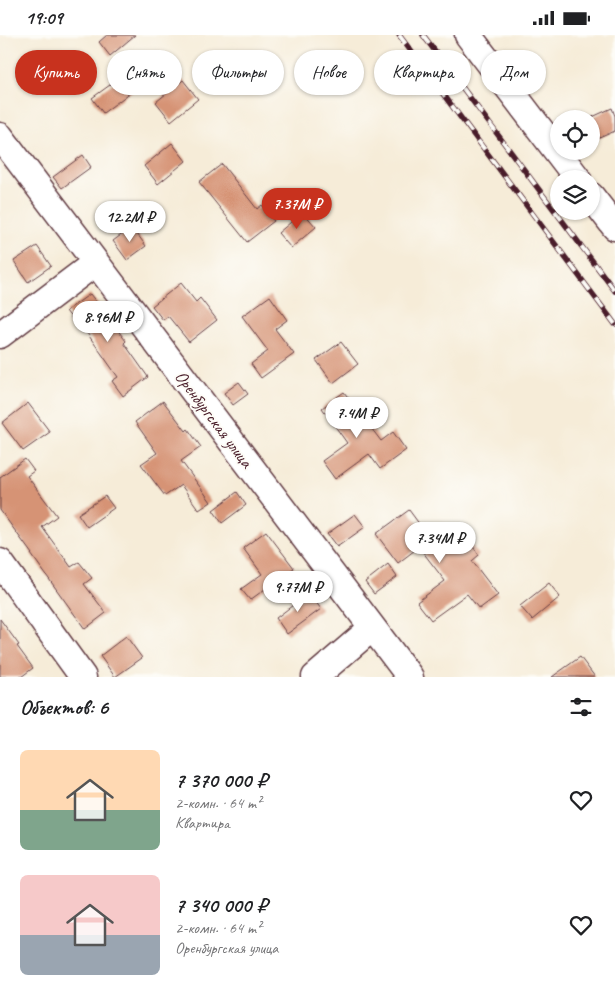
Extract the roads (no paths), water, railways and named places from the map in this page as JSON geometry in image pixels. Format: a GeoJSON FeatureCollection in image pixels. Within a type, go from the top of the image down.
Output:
{"type":"FeatureCollection","features":[{"type":"Feature","properties":{"kind":"street"},"geometry":{"type":"LineString","coordinates":[[468,35],[571,170]]}},
{"type":"Feature","properties":{"kind":"street","name":"Оренбургская улица"},"geometry":{"type":"LineString","coordinates":[[0,135],[410,677]]}},
{"type":"Feature","properties":{"kind":"street"},"geometry":{"type":"LineString","coordinates":[[600,207],[615,226]]}},
{"type":"Feature","properties":{"kind":"street"},"geometry":{"type":"LineString","coordinates":[[0,335],[95,263]]}},
{"type":"Feature","properties":{"kind":"street"},"geometry":{"type":"LineString","coordinates":[[0,562],[83,677]]}},
{"type":"Feature","properties":{"kind":"street"},"geometry":{"type":"LineString","coordinates":[[315,677],[372,628]]}},
{"type":"Feature","properties":{"kind":"railway"},"geometry":{"type":"LineString","coordinates":[[399,35],[615,324]]}},
{"type":"Feature","properties":{"kind":"railway"},"geometry":{"type":"LineString","coordinates":[[423,35],[615,291]]}}]}
